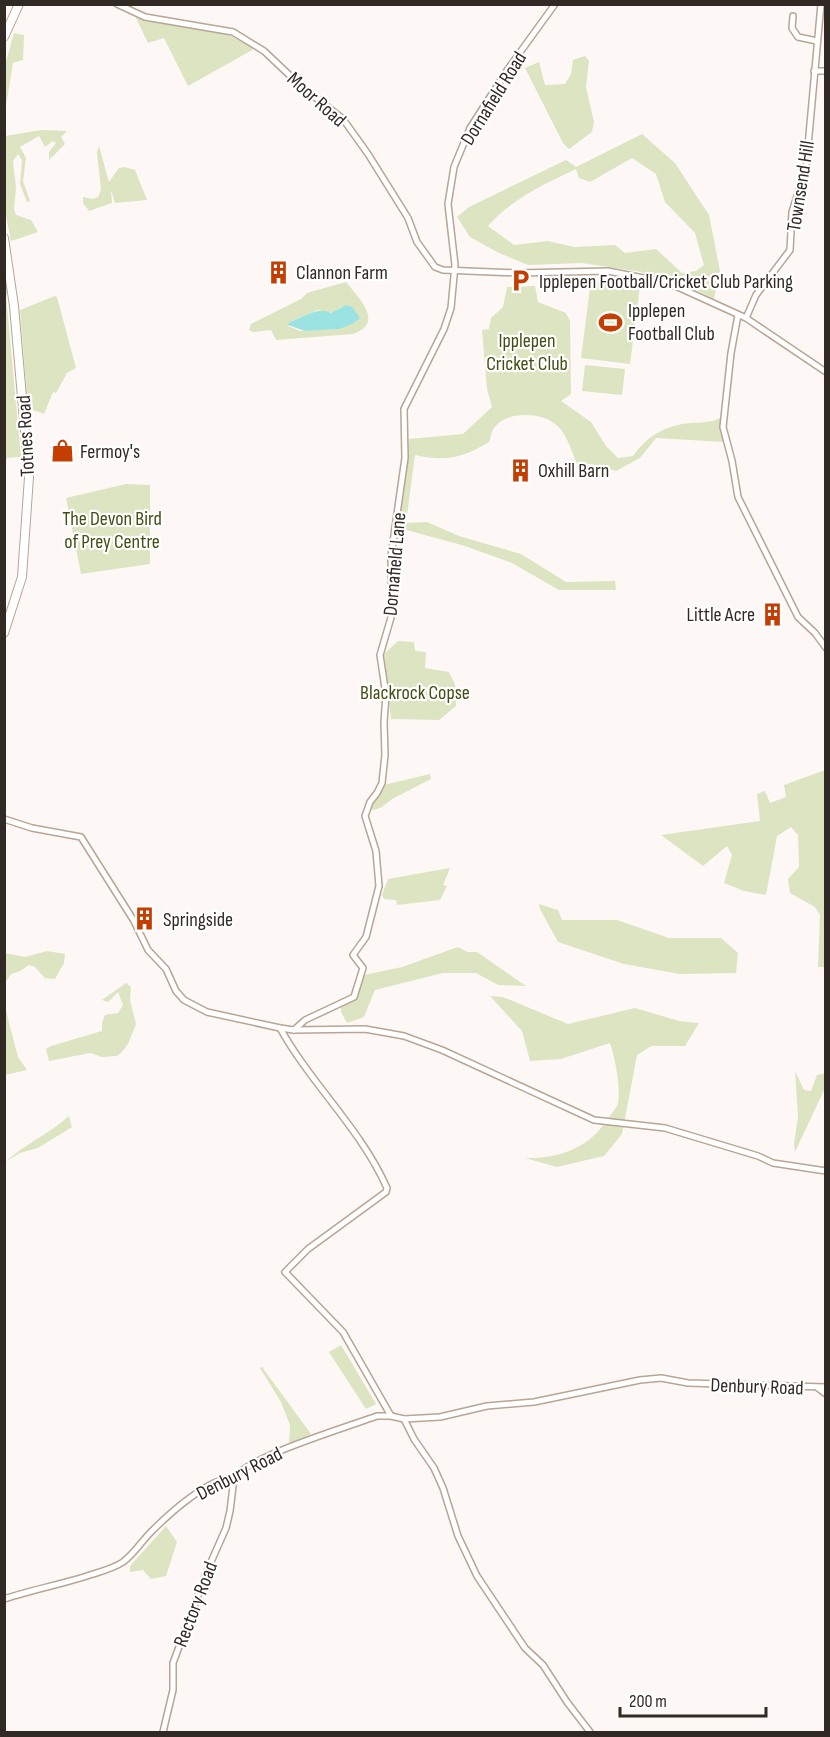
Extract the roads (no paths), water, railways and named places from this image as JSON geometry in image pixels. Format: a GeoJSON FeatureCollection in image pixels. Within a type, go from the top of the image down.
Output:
{"type":"FeatureCollection","features":[{"type":"Feature","properties":{"kind":"main road"},"geometry":{"type":"LineString","coordinates":[[4,37],[19,4]]}},
{"type":"Feature","properties":{"kind":"main road","name":"Totnes Road"},"geometry":{"type":"LineString","coordinates":[[4,238],[14,306],[28,477],[22,577],[4,633]]}},
{"type":"Feature","properties":{"kind":"street","name":"Moor Road"},"geometry":{"type":"LineString","coordinates":[[117,4],[145,17],[233,32],[264,51],[302,87],[343,119],[408,218],[417,242],[435,267],[455,271]]}},
{"type":"Feature","properties":{"kind":"street","name":"Dornafield Road"},"geometry":{"type":"LineString","coordinates":[[455,271],[448,210],[454,167],[470,128],[508,69],[555,4]]}},
{"type":"Feature","properties":{"kind":"street","name":"Townsend Hill"},"geometry":{"type":"LineString","coordinates":[[746,318],[756,295],[790,250],[792,212],[806,168],[821,4]]}},
{"type":"Feature","properties":{"kind":"street"},"geometry":{"type":"LineString","coordinates":[[793,16],[792,28],[798,37],[817,41]]}},
{"type":"Feature","properties":{"kind":"street"},"geometry":{"type":"LineString","coordinates":[[814,70],[825,71]]}},
{"type":"Feature","properties":{"kind":"street"},"geometry":{"type":"LineString","coordinates":[[455,271],[518,273],[608,270],[669,283],[746,318],[825,372]]}},
{"type":"Feature","properties":{"kind":"street","name":"Dornafield Lane"},"geometry":{"type":"LineString","coordinates":[[294,1030],[305,1020],[354,997],[362,975],[363,968],[353,955],[366,937],[379,886],[376,851],[365,816],[370,802],[382,783],[385,755],[386,695],[380,655],[392,614],[391,556],[405,458],[404,409],[444,329],[451,308],[455,271]]}},
{"type":"Feature","properties":{"kind":"street"},"geometry":{"type":"LineString","coordinates":[[738,315],[723,427],[738,497],[798,617],[815,633],[825,648]]}},
{"type":"Feature","properties":{"kind":"street"},"geometry":{"type":"LineString","coordinates":[[4,819],[32,828],[81,837],[134,921],[148,950],[166,969],[176,991],[184,1000],[215,1015],[241,1018],[294,1030],[365,1029],[404,1036],[442,1050],[594,1120],[612,1124],[665,1128],[740,1150],[773,1163],[825,1171]]}},
{"type":"Feature","properties":{"kind":"street"},"geometry":{"type":"LineString","coordinates":[[280,1028],[302,1063],[375,1162],[387,1188],[386,1192],[308,1249],[288,1266],[285,1272],[343,1332],[388,1406],[391,1416]]}},
{"type":"Feature","properties":{"kind":"street","name":"Denbury Road"},"geometry":{"type":"LineString","coordinates":[[4,1599],[78,1580],[121,1564],[154,1528],[193,1496],[216,1482],[223,1478],[234,1478],[239,1471],[281,1450],[377,1416],[404,1419],[440,1417],[487,1406],[534,1402],[640,1380],[661,1378],[688,1383],[825,1387]]}},
{"type":"Feature","properties":{"kind":"street"},"geometry":{"type":"LineString","coordinates":[[818,1388],[825,1394]]}},
{"type":"Feature","properties":{"kind":"street"},"geometry":{"type":"LineString","coordinates":[[404,1419],[439,1478],[458,1536],[477,1576],[525,1648],[543,1665],[590,1732]]}},
{"type":"Feature","properties":{"kind":"street","name":"Rectory Road"},"geometry":{"type":"LineString","coordinates":[[163,1732],[173,1689],[173,1663],[207,1571],[226,1528],[234,1478]]}},
{"type":"Feature","properties":{"kind":"water"},"geometry":{"type":"Polygon","coordinates":[[[346,305],[352,307],[360,318],[339,329],[305,331],[288,325],[311,313],[326,311],[331,313],[346,305]]]}},
{"type":"Feature","properties":{"kind":"place","name":"Clannon Farm"},"geometry":{"type":"Point","coordinates":[278,272]}},
{"type":"Feature","properties":{"kind":"place","name":"Ipplepen Football/Cricket Club Parking"},"geometry":{"type":"Point","coordinates":[521,281]}},
{"type":"Feature","properties":{"kind":"place","name":"Ipplepen Football Club"},"geometry":{"type":"Point","coordinates":[610,322]}},
{"type":"Feature","properties":{"kind":"place","name":"Fermoy's"},"geometry":{"type":"Point","coordinates":[62,451]}},
{"type":"Feature","properties":{"kind":"place","name":"Oxhill Barn"},"geometry":{"type":"Point","coordinates":[520,470]}},
{"type":"Feature","properties":{"kind":"place","name":"Little Acre"},"geometry":{"type":"Point","coordinates":[773,614]}},
{"type":"Feature","properties":{"kind":"place","name":"Springside"},"geometry":{"type":"Point","coordinates":[145,919]}},
{"type":"Feature","properties":{"kind":"park label","name":"Ipplepen Cricket Club"},"geometry":{"type":"Point","coordinates":[527,352]}},
{"type":"Feature","properties":{"kind":"park label","name":"The Devon Bird of Prey Centre"},"geometry":{"type":"Point","coordinates":[112,530]}},
{"type":"Feature","properties":{"kind":"park label","name":"Blackrock Copse"},"geometry":{"type":"Point","coordinates":[415,692]}}]}
